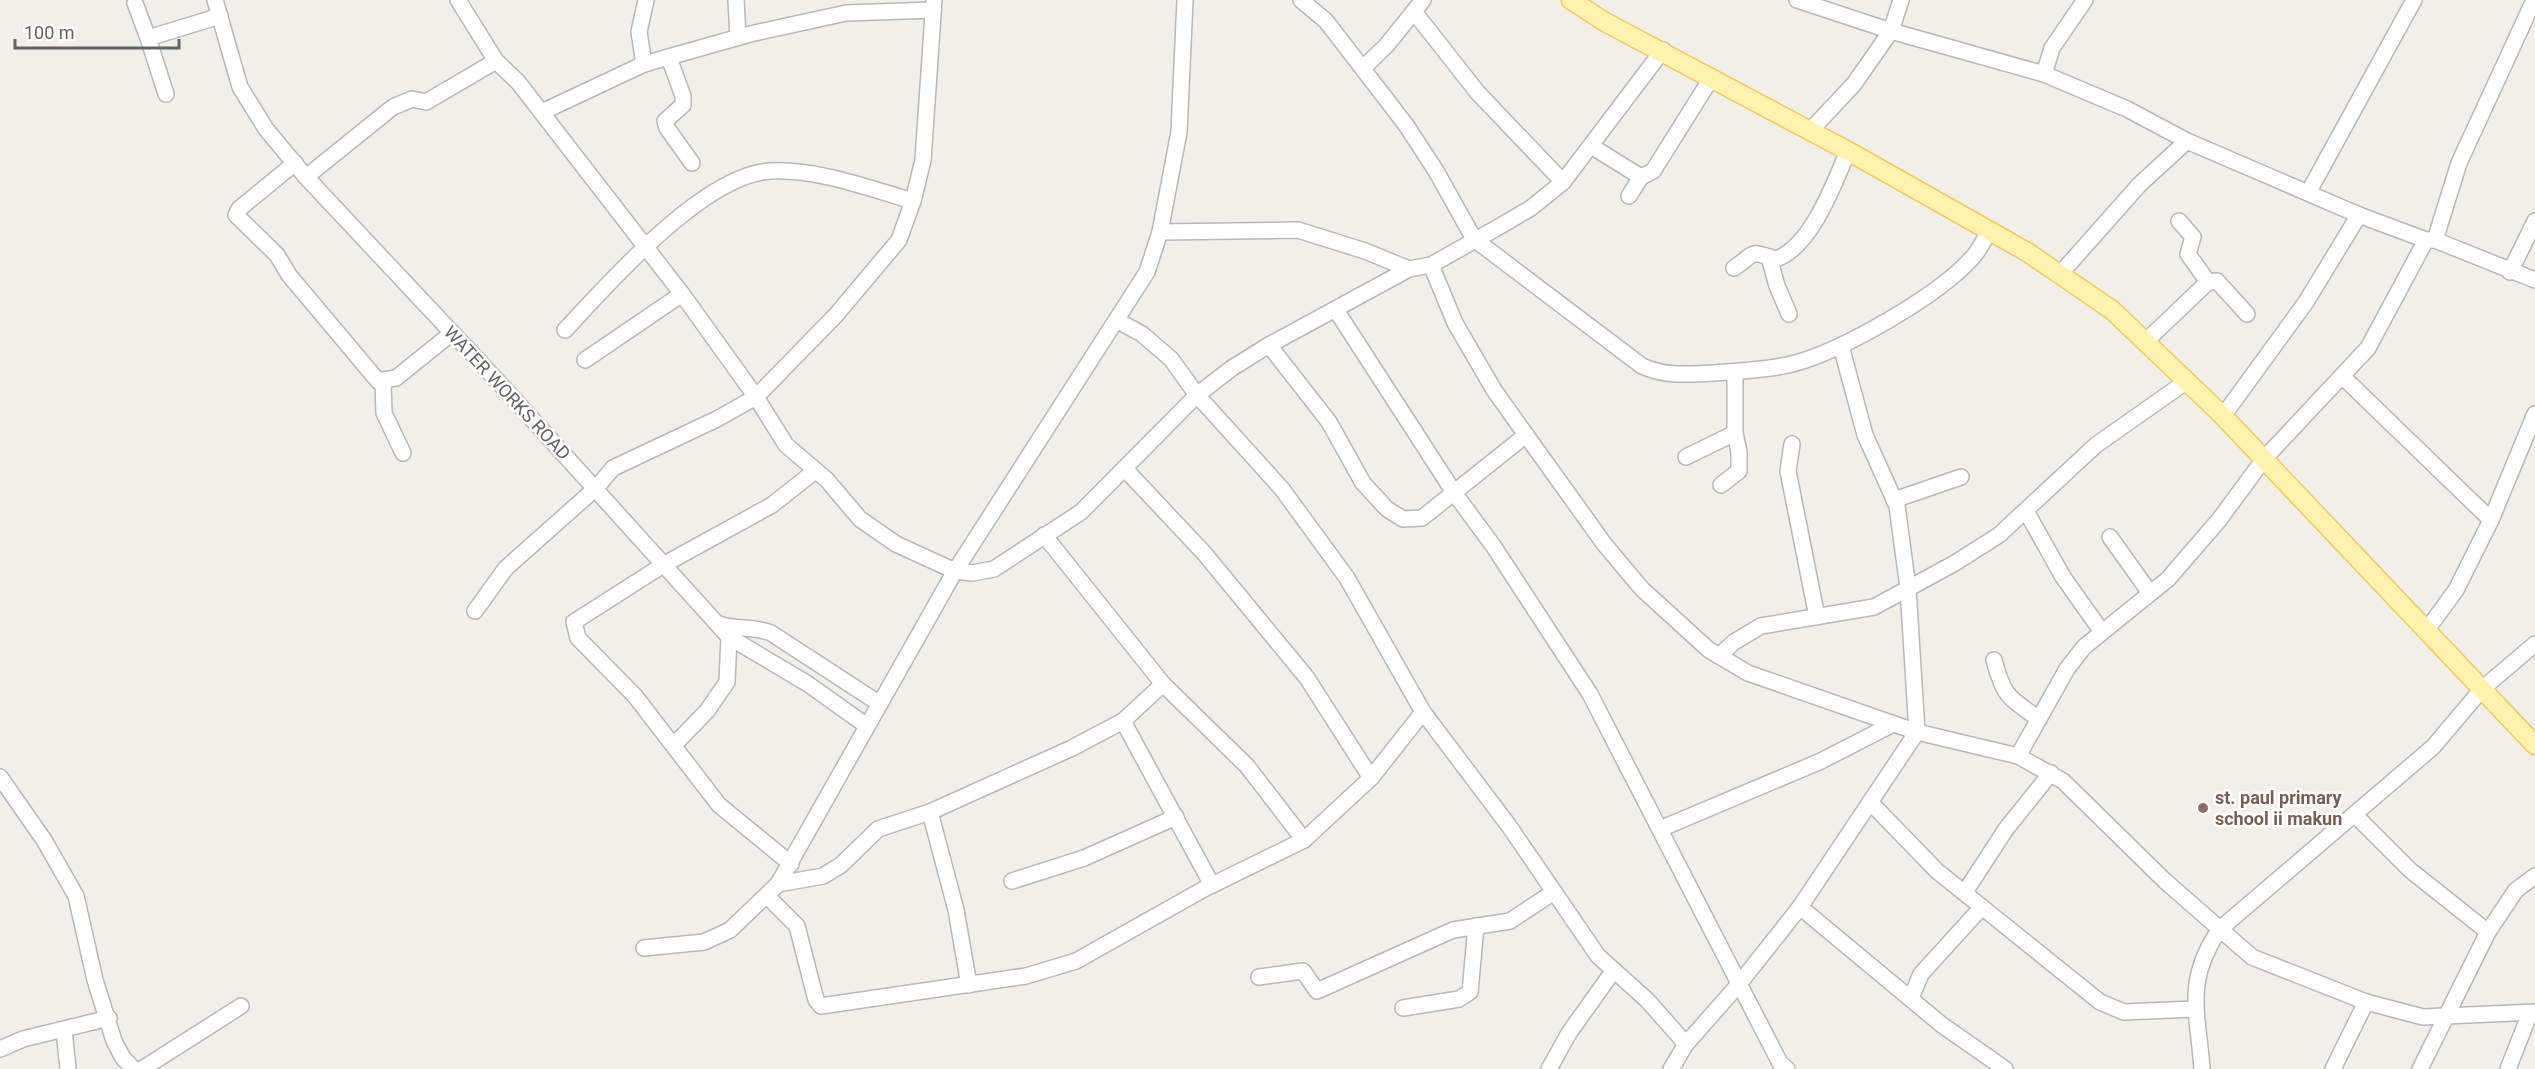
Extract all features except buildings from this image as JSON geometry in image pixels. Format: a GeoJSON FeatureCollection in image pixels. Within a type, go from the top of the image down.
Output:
{"type":"FeatureCollection","features":[{"type":"Feature","properties":{"kind":"main road"},"geometry":{"type":"LineString","coordinates":[[1571,0],[1605,22],[1663,50],[1989,231],[2061,273],[2112,310],[2223,416],[2535,745]]}},
{"type":"Feature","properties":{"kind":"street","name":"WATER WORKS ROAD"},"geometry":{"type":"LineString","coordinates":[[215,0],[240,87],[266,129],[306,177],[596,488],[729,637],[808,684],[867,726]]}},
{"type":"Feature","properties":{"kind":"street"},"geometry":{"type":"LineString","coordinates":[[458,0],[496,61],[518,82],[542,112],[682,294],[756,397],[786,445],[827,480],[860,519],[896,544],[955,571],[972,573],[994,569],[1081,512],[1197,395],[1269,345],[1409,269],[1431,265],[1531,208],[1563,182],[1663,50]]}},
{"type":"Feature","properties":{"kind":"street"},"geometry":{"type":"LineString","coordinates":[[644,64],[639,32],[646,0]]}},
{"type":"Feature","properties":{"kind":"street"},"geometry":{"type":"LineString","coordinates":[[736,0],[738,37]]}},
{"type":"Feature","properties":{"kind":"street"},"geometry":{"type":"LineString","coordinates":[[644,948],[704,942],[730,930],[768,897],[778,884],[955,571],[1118,321],[1147,272],[1160,232],[1179,132],[1185,0]]}},
{"type":"Feature","properties":{"kind":"street"},"geometry":{"type":"LineString","coordinates":[[1301,0],[1326,21],[1364,68],[1436,171],[1474,239],[1642,366],[1656,372],[1672,375],[1735,372],[1795,363],[1842,346],[1946,281],[1973,257],[1989,231]]}},
{"type":"Feature","properties":{"kind":"street"},"geometry":{"type":"LineString","coordinates":[[1797,0],[1891,31],[2044,74],[2127,109],[2187,141],[2308,193],[2535,280]]}},
{"type":"Feature","properties":{"kind":"street"},"geometry":{"type":"LineString","coordinates":[[1810,131],[1854,84],[1891,31],[1901,0]]}},
{"type":"Feature","properties":{"kind":"street"},"geometry":{"type":"LineString","coordinates":[[2044,74],[2052,48],[2085,0]]}},
{"type":"Feature","properties":{"kind":"street"},"geometry":{"type":"LineString","coordinates":[[2308,193],[2414,0]]}},
{"type":"Feature","properties":{"kind":"street"},"geometry":{"type":"LineString","coordinates":[[2018,756],[2067,669],[2084,647],[2168,579],[2219,520],[2264,459],[2368,348],[2431,240],[2458,163],[2534,0]]}},
{"type":"Feature","properties":{"kind":"street"},"geometry":{"type":"LineString","coordinates":[[135,3],[166,94]]}},
{"type":"Feature","properties":{"kind":"street"},"geometry":{"type":"LineString","coordinates":[[474,611],[506,568],[596,488],[613,468],[717,419],[756,397],[836,315],[898,240],[913,201],[923,160],[934,5],[846,13],[738,37],[644,64],[542,112]]}},
{"type":"Feature","properties":{"kind":"street"},"geometry":{"type":"LineString","coordinates":[[1364,68],[1419,7],[1478,93],[1563,182]]}},
{"type":"Feature","properties":{"kind":"street"},"geometry":{"type":"LineString","coordinates":[[148,38],[220,16]]}},
{"type":"Feature","properties":{"kind":"street"},"geometry":{"type":"LineString","coordinates":[[669,58],[683,96],[683,105],[665,121],[667,128],[692,163]]}},
{"type":"Feature","properties":{"kind":"street"},"geometry":{"type":"LineString","coordinates":[[306,177],[393,107],[412,99],[426,102],[496,61]]}},
{"type":"Feature","properties":{"kind":"street"},"geometry":{"type":"LineString","coordinates":[[1629,196],[1641,177],[1653,171],[1712,77]]}},
{"type":"Feature","properties":{"kind":"street"},"geometry":{"type":"LineString","coordinates":[[2061,273],[2140,184],[2187,141]]}},
{"type":"Feature","properties":{"kind":"street"},"geometry":{"type":"LineString","coordinates":[[1591,146],[1641,177]]}},
{"type":"Feature","properties":{"kind":"street"},"geometry":{"type":"LineString","coordinates":[[1734,267],[1755,253],[1762,252],[1776,259],[1789,255],[1798,245],[1828,197],[1848,151]]}},
{"type":"Feature","properties":{"kind":"street"},"geometry":{"type":"LineString","coordinates":[[294,163],[239,209],[236,215],[277,255],[289,275],[378,381],[396,378],[452,333]]}},
{"type":"Feature","properties":{"kind":"street"},"geometry":{"type":"LineString","coordinates":[[565,330],[645,248],[690,207],[744,177],[770,171],[819,175],[913,201]]}},
{"type":"Feature","properties":{"kind":"street"},"geometry":{"type":"LineString","coordinates":[[2223,416],[2306,302],[2359,214]]}},
{"type":"Feature","properties":{"kind":"street"},"geometry":{"type":"LineString","coordinates":[[2179,221],[2193,237],[2188,254],[2208,282]]}},
{"type":"Feature","properties":{"kind":"street"},"geometry":{"type":"LineString","coordinates":[[2510,272],[2535,221]]}},
{"type":"Feature","properties":{"kind":"street"},"geometry":{"type":"LineString","coordinates":[[1160,232],[1298,230],[1365,251],[1409,269]]}},
{"type":"Feature","properties":{"kind":"street"},"geometry":{"type":"LineString","coordinates":[[1769,257],[1777,286],[1790,315]]}},
{"type":"Feature","properties":{"kind":"street"},"geometry":{"type":"LineString","coordinates":[[1431,265],[1455,323],[1494,390],[1605,545],[1642,589],[1678,624],[1719,656],[1748,673],[1917,732],[2018,756],[2051,773],[2063,781],[2165,881],[2252,957],[2366,1002],[2422,1017],[2533,1013],[2508,1069]]}},
{"type":"Feature","properties":{"kind":"street"},"geometry":{"type":"LineString","coordinates":[[2145,342],[2208,282],[2215,280],[2247,314]]}},
{"type":"Feature","properties":{"kind":"street"},"geometry":{"type":"LineString","coordinates":[[585,360],[682,294]]}},
{"type":"Feature","properties":{"kind":"street"},"geometry":{"type":"LineString","coordinates":[[1336,310],[1455,494],[1494,547],[1590,694],[1780,1063],[1787,1069]]}},
{"type":"Feature","properties":{"kind":"street"},"geometry":{"type":"LineString","coordinates":[[1118,321],[1142,334],[1171,359],[1197,395],[1282,489],[1347,578],[1423,712],[1509,826],[1598,956],[1647,1000],[1686,1044]]}},
{"type":"Feature","properties":{"kind":"street"},"geometry":{"type":"LineString","coordinates":[[1269,345],[1329,422],[1363,483],[1387,509],[1403,519],[1422,518],[1455,494],[1526,435]]}},
{"type":"Feature","properties":{"kind":"street"},"geometry":{"type":"LineString","coordinates":[[1671,1069],[1686,1044],[1739,984],[1800,907],[1917,732],[1908,588],[1894,500],[1865,435],[1842,346]]}},
{"type":"Feature","properties":{"kind":"street"},"geometry":{"type":"LineString","coordinates":[[1722,485],[1739,471],[1739,452],[1735,433],[1735,372]]}},
{"type":"Feature","properties":{"kind":"street"},"geometry":{"type":"LineString","coordinates":[[2343,377],[2490,520]]}},
{"type":"Feature","properties":{"kind":"street"},"geometry":{"type":"LineString","coordinates":[[382,381],[384,413],[402,453]]}},
{"type":"Feature","properties":{"kind":"street"},"geometry":{"type":"LineString","coordinates":[[1719,656],[1734,642],[1761,626],[1874,607],[1955,563],[1999,535],[2096,445],[2187,381]]}},
{"type":"Feature","properties":{"kind":"street"},"geometry":{"type":"LineString","coordinates":[[2426,631],[2456,590],[2490,520],[2535,414]]}},
{"type":"Feature","properties":{"kind":"street"},"geometry":{"type":"LineString","coordinates":[[1686,457],[1735,433]]}},
{"type":"Feature","properties":{"kind":"street"},"geometry":{"type":"LineString","coordinates":[[1792,444],[1788,471],[1817,617]]}},
{"type":"Feature","properties":{"kind":"street"},"geometry":{"type":"LineString","coordinates":[[1125,469],[1204,553],[1307,678],[1371,778]]}},
{"type":"Feature","properties":{"kind":"street"},"geometry":{"type":"LineString","coordinates":[[791,864],[719,806],[635,696],[578,638],[574,622],[663,565],[772,505],[815,471]]}},
{"type":"Feature","properties":{"kind":"street"},"geometry":{"type":"LineString","coordinates":[[1894,500],[1961,477]]}},
{"type":"Feature","properties":{"kind":"street"},"geometry":{"type":"LineString","coordinates":[[2026,511],[2063,577],[2102,632]]}},
{"type":"Feature","properties":{"kind":"street"},"geometry":{"type":"LineString","coordinates":[[1044,535],[1163,684],[1247,766],[1304,840]]}},
{"type":"Feature","properties":{"kind":"street"},"geometry":{"type":"LineString","coordinates":[[2110,537],[2150,593]]}},
{"type":"Feature","properties":{"kind":"street"},"geometry":{"type":"LineString","coordinates":[[716,622],[732,628],[763,630],[771,633],[880,704]]}},
{"type":"Feature","properties":{"kind":"street"},"geometry":{"type":"LineString","coordinates":[[674,745],[707,711],[727,682],[729,637]]}},
{"type":"Feature","properties":{"kind":"street"},"geometry":{"type":"LineString","coordinates":[[2202,1069],[2194,1009],[2196,990],[2207,947],[2220,929],[2433,747],[2482,689],[2535,644]]}},
{"type":"Feature","properties":{"kind":"street"},"geometry":{"type":"LineString","coordinates":[[1994,660],[2002,689],[2010,698],[2039,719]]}},
{"type":"Feature","properties":{"kind":"street"},"geometry":{"type":"LineString","coordinates":[[778,884],[823,876],[841,865],[878,830],[930,812],[1030,768],[1123,721],[1163,684]]}},
{"type":"Feature","properties":{"kind":"street"},"geometry":{"type":"LineString","coordinates":[[768,897],[797,926],[816,1000],[821,1005],[1026,976],[1076,961],[1212,885],[1304,840],[1371,778],[1423,712]]}},
{"type":"Feature","properties":{"kind":"street"},"geometry":{"type":"LineString","coordinates":[[1123,721],[1212,885]]}},
{"type":"Feature","properties":{"kind":"street"},"geometry":{"type":"LineString","coordinates":[[1660,829],[1821,761],[1893,724]]}},
{"type":"Feature","properties":{"kind":"street"},"geometry":{"type":"LineString","coordinates":[[1965,892],[2006,830],[2051,773]]}},
{"type":"Feature","properties":{"kind":"street"},"geometry":{"type":"LineString","coordinates":[[0,777],[44,840],[76,896],[95,981],[109,1018],[114,1041],[123,1058],[134,1069]]}},
{"type":"Feature","properties":{"kind":"street"},"geometry":{"type":"LineString","coordinates":[[1870,802],[1937,871],[2100,1002],[2124,1012],[2194,1009]]}},
{"type":"Feature","properties":{"kind":"street"},"geometry":{"type":"LineString","coordinates":[[930,812],[956,910],[969,985]]}},
{"type":"Feature","properties":{"kind":"street"},"geometry":{"type":"LineString","coordinates":[[2355,815],[2410,870],[2488,932]]}},
{"type":"Feature","properties":{"kind":"street"},"geometry":{"type":"LineString","coordinates":[[1012,881],[1084,858],[1176,817]]}},
{"type":"Feature","properties":{"kind":"street"},"geometry":{"type":"LineString","coordinates":[[2420,1069],[2448,1017],[2488,932],[2516,890],[2535,876]]}},
{"type":"Feature","properties":{"kind":"street"},"geometry":{"type":"LineString","coordinates":[[1259,977],[1303,971],[1317,991],[1453,930],[1510,921],[1554,892]]}},
{"type":"Feature","properties":{"kind":"street"},"geometry":{"type":"LineString","coordinates":[[1800,907],[1942,1025],[2005,1069]]}},
{"type":"Feature","properties":{"kind":"street"},"geometry":{"type":"LineString","coordinates":[[1911,998],[1921,974],[1983,907]]}},
{"type":"Feature","properties":{"kind":"street"},"geometry":{"type":"LineString","coordinates":[[1403,1008],[1459,999],[1470,992],[1476,926]]}},
{"type":"Feature","properties":{"kind":"street"},"geometry":{"type":"LineString","coordinates":[[1549,1069],[1569,1033],[1614,970]]}},
{"type":"Feature","properties":{"kind":"street"},"geometry":{"type":"LineString","coordinates":[[2333,1069],[2366,1002]]}},
{"type":"Feature","properties":{"kind":"street"},"geometry":{"type":"LineString","coordinates":[[142,1069],[241,1006]]}},
{"type":"Feature","properties":{"kind":"street"},"geometry":{"type":"LineString","coordinates":[[0,1049],[23,1039],[109,1018]]}},
{"type":"Feature","properties":{"kind":"street"},"geometry":{"type":"LineString","coordinates":[[64,1030],[68,1069]]}},
{"type":"Feature","properties":{"kind":"place","name":"st. paul primary school ii makun"},"geometry":{"type":"Point","coordinates":[2203,808]}}]}
